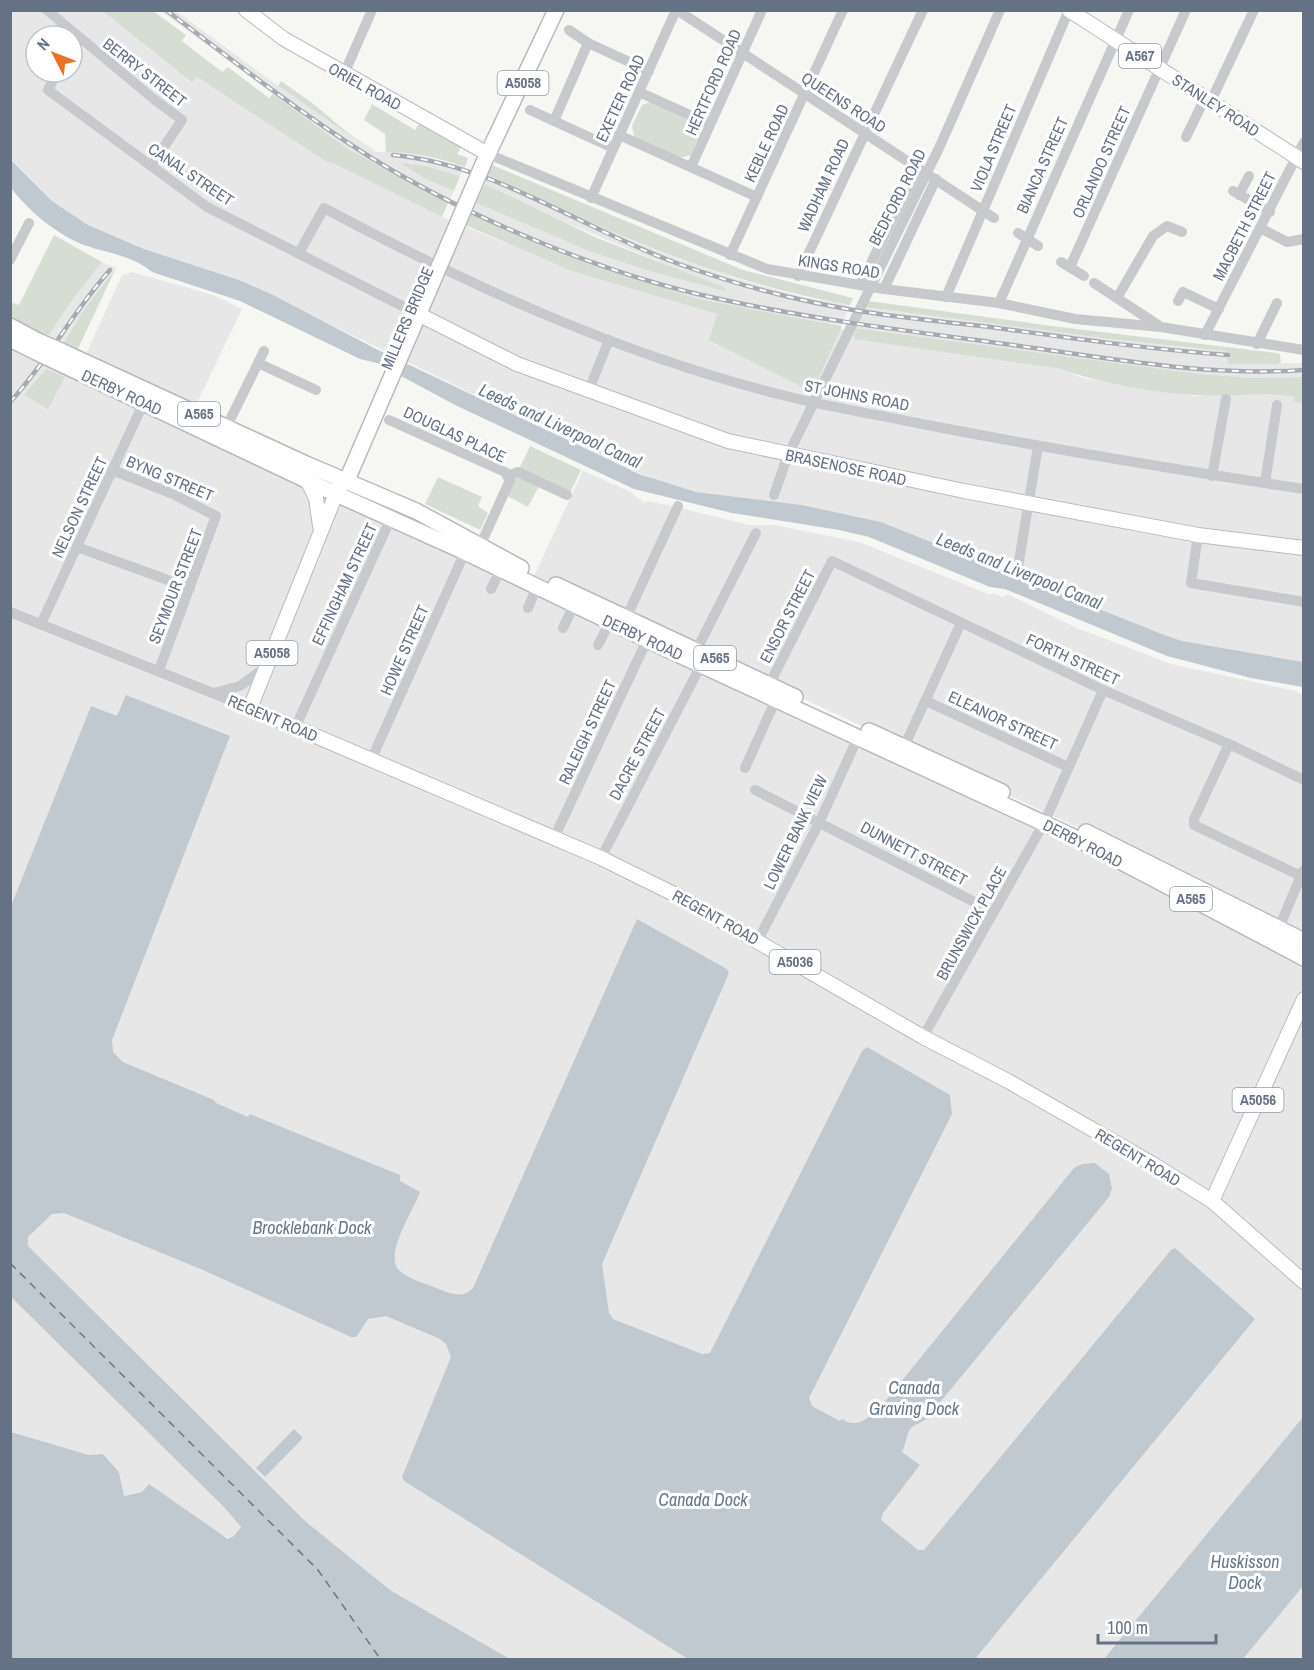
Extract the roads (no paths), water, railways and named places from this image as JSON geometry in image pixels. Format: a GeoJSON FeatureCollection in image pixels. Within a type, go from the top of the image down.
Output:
{"type":"FeatureCollection","features":[{"type":"Feature","properties":{"kind":"highway","name":"A5058"},"geometry":{"type":"LineString","coordinates":[[482,156],[545,10]]}},
{"type":"Feature","properties":{"kind":"highway","name":"A5058"},"geometry":{"type":"LineString","coordinates":[[482,156],[556,10]]}},
{"type":"Feature","properties":{"kind":"highway","name":"MILLERS BRIDGE"},"geometry":{"type":"LineString","coordinates":[[340,484],[482,156]]}},
{"type":"Feature","properties":{"kind":"highway","name":"DERBY ROAD"},"geometry":{"type":"LineString","coordinates":[[10,326],[38,347]]}},
{"type":"Feature","properties":{"kind":"highway","name":"DERBY ROAD"},"geometry":{"type":"LineString","coordinates":[[10,339],[38,347],[227,426],[306,464],[391,518],[647,640],[858,737],[1046,819],[1304,941]]}},
{"type":"Feature","properties":{"kind":"highway","name":"DERBY ROAD"},"geometry":{"type":"LineString","coordinates":[[58,356],[144,402],[307,480],[340,484],[416,511],[534,576],[627,616],[904,747],[1046,819],[1304,958]]}},
{"type":"Feature","properties":{"kind":"highway"},"geometry":{"type":"LineString","coordinates":[[1247,914],[1260,925],[1304,947]]}},
{"type":"Feature","properties":{"kind":"main road","name":"ORIEL ROAD"},"geometry":{"type":"LineString","coordinates":[[246,10],[284,39],[482,156]]}},
{"type":"Feature","properties":{"kind":"main road","name":"STANLEY ROAD"},"geometry":{"type":"LineString","coordinates":[[1069,10],[1300,159]]}},
{"type":"Feature","properties":{"kind":"main road","name":"BRASENOSE ROAD"},"geometry":{"type":"LineString","coordinates":[[412,316],[517,364],[588,392],[728,441],[788,455],[1198,535],[1304,548]]}},
{"type":"Feature","properties":{"kind":"main road"},"geometry":{"type":"LineString","coordinates":[[307,480],[316,498],[320,514],[319,534]]}},
{"type":"Feature","properties":{"kind":"main road","name":"MILLERS BRIDGE"},"geometry":{"type":"LineString","coordinates":[[250,708],[340,484]]}},
{"type":"Feature","properties":{"kind":"main road","name":"REGENT ROAD"},"geometry":{"type":"LineString","coordinates":[[250,708],[601,858],[682,898],[923,1037],[1059,1110],[1212,1201],[1304,1282]]}},
{"type":"Feature","properties":{"kind":"main road","name":"A5056"},"geometry":{"type":"LineString","coordinates":[[1212,1201],[1304,999]]}},
{"type":"Feature","properties":{"kind":"street","name":"BERRY STREET"},"geometry":{"type":"LineString","coordinates":[[47,10],[63,24]]}},
{"type":"Feature","properties":{"kind":"street"},"geometry":{"type":"LineString","coordinates":[[344,74],[372,10]]}},
{"type":"Feature","properties":{"kind":"street","name":"QUEENS ROAD"},"geometry":{"type":"LineString","coordinates":[[677,10],[994,218]]}},
{"type":"Feature","properties":{"kind":"street","name":"EXETER ROAD"},"geometry":{"type":"LineString","coordinates":[[591,198],[677,10]]}},
{"type":"Feature","properties":{"kind":"street","name":"HERTFORD ROAD"},"geometry":{"type":"LineString","coordinates":[[691,167],[762,10]]}},
{"type":"Feature","properties":{"kind":"street","name":"KEBLE ROAD"},"geometry":{"type":"LineString","coordinates":[[730,255],[843,10]]}},
{"type":"Feature","properties":{"kind":"street","name":"WADHAM ROAD"},"geometry":{"type":"LineString","coordinates":[[798,276],[923,10]]}},
{"type":"Feature","properties":{"kind":"street","name":"BEDFORD ROAD"},"geometry":{"type":"LineString","coordinates":[[774,495],[788,455],[1000,10]]}},
{"type":"Feature","properties":{"kind":"street","name":"VIOLA STREET"},"geometry":{"type":"LineString","coordinates":[[946,297],[1069,10]]}},
{"type":"Feature","properties":{"kind":"street","name":"BIANCA STREET"},"geometry":{"type":"LineString","coordinates":[[999,303],[1022,236],[1129,10]]}},
{"type":"Feature","properties":{"kind":"street","name":"ORLANDO STREET"},"geometry":{"type":"LineString","coordinates":[[1084,276],[1066,265],[1186,10]]}},
{"type":"Feature","properties":{"kind":"street"},"geometry":{"type":"LineString","coordinates":[[1186,137],[1254,10]]}},
{"type":"Feature","properties":{"kind":"street"},"geometry":{"type":"LineString","coordinates":[[569,30],[588,43],[649,71]]}},
{"type":"Feature","properties":{"kind":"street","name":"BERRY STREET"},"geometry":{"type":"LineString","coordinates":[[84,42],[183,120],[151,166]]}},
{"type":"Feature","properties":{"kind":"street"},"geometry":{"type":"LineString","coordinates":[[554,121],[588,43]]}},
{"type":"Feature","properties":{"kind":"street","name":"CANAL STREET"},"geometry":{"type":"LineString","coordinates":[[51,84],[48,90],[207,207],[299,253],[412,316]]}},
{"type":"Feature","properties":{"kind":"street"},"geometry":{"type":"LineString","coordinates":[[639,92],[710,124]]}},
{"type":"Feature","properties":{"kind":"street"},"geometry":{"type":"LineString","coordinates":[[530,110],[614,148]]}},
{"type":"Feature","properties":{"kind":"street"},"geometry":{"type":"LineString","coordinates":[[619,135],[757,197]]}},
{"type":"Feature","properties":{"kind":"street","name":"MACBETH STREET"},"geometry":{"type":"LineString","coordinates":[[1205,335],[1260,228],[1300,159],[1304,142]]}},
{"type":"Feature","properties":{"kind":"street","name":"KINGS ROAD"},"geometry":{"type":"LineString","coordinates":[[482,156],[767,269],[884,289],[999,303],[1076,320],[1161,327],[1205,335]]}},
{"type":"Feature","properties":{"kind":"street","name":"BEDFORD ROAD"},"geometry":{"type":"LineString","coordinates":[[860,285],[922,170]]}},
{"type":"Feature","properties":{"kind":"street"},"geometry":{"type":"LineString","coordinates":[[1249,176],[1236,193],[1270,212]]}},
{"type":"Feature","properties":{"kind":"street","name":"BEDFORD ROAD"},"geometry":{"type":"LineString","coordinates":[[884,289],[936,179]]}},
{"type":"Feature","properties":{"kind":"street","name":"ST JOHNS ROAD"},"geometry":{"type":"LineString","coordinates":[[299,253],[324,208],[424,262],[609,340],[762,389],[814,402],[1038,446],[1212,476],[1304,489]]}},
{"type":"Feature","properties":{"kind":"street"},"geometry":{"type":"LineString","coordinates":[[10,260],[29,223]]}},
{"type":"Feature","properties":{"kind":"street"},"geometry":{"type":"LineString","coordinates":[[1117,298],[1153,236],[1167,226],[1182,232]]}},
{"type":"Feature","properties":{"kind":"street"},"geometry":{"type":"LineString","coordinates":[[1260,228],[1287,242],[1304,239]]}},
{"type":"Feature","properties":{"kind":"street"},"geometry":{"type":"LineString","coordinates":[[1022,236],[1038,246]]}},
{"type":"Feature","properties":{"kind":"street"},"geometry":{"type":"LineString","coordinates":[[1094,283],[1161,327]]}},
{"type":"Feature","properties":{"kind":"street"},"geometry":{"type":"LineString","coordinates":[[1183,293],[1219,309]]}},
{"type":"Feature","properties":{"kind":"street"},"geometry":{"type":"LineString","coordinates":[[1257,344],[1276,303]]}},
{"type":"Feature","properties":{"kind":"street"},"geometry":{"type":"LineString","coordinates":[[1205,335],[1304,350]]}},
{"type":"Feature","properties":{"kind":"street"},"geometry":{"type":"LineString","coordinates":[[588,392],[609,340]]}},
{"type":"Feature","properties":{"kind":"street"},"geometry":{"type":"LineString","coordinates":[[227,426],[264,351]]}},
{"type":"Feature","properties":{"kind":"street"},"geometry":{"type":"LineString","coordinates":[[258,363],[316,390]]}},
{"type":"Feature","properties":{"kind":"street"},"geometry":{"type":"LineString","coordinates":[[1212,476],[1226,399]]}},
{"type":"Feature","properties":{"kind":"street","name":"NELSON STREET"},"geometry":{"type":"LineString","coordinates":[[41,624],[144,402]]}},
{"type":"Feature","properties":{"kind":"street"},"geometry":{"type":"LineString","coordinates":[[1265,483],[1277,405]]}},
{"type":"Feature","properties":{"kind":"street","name":"DOUGLAS PLACE"},"geometry":{"type":"LineString","coordinates":[[389,420],[505,472],[510,480],[492,506],[480,546]]}},
{"type":"Feature","properties":{"kind":"street"},"geometry":{"type":"LineString","coordinates":[[1018,567],[1038,446]]}},
{"type":"Feature","properties":{"kind":"street","name":"BYNG STREET"},"geometry":{"type":"LineString","coordinates":[[112,470],[215,513]]}},
{"type":"Feature","properties":{"kind":"street"},"geometry":{"type":"LineString","coordinates":[[507,476],[518,472],[567,495]]}},
{"type":"Feature","properties":{"kind":"street"},"geometry":{"type":"LineString","coordinates":[[627,616],[678,506]]}},
{"type":"Feature","properties":{"kind":"street","name":"SEYMOUR STREET"},"geometry":{"type":"LineString","coordinates":[[159,670],[217,519],[215,513]]}},
{"type":"Feature","properties":{"kind":"street","name":"EFFINGHAM STREET"},"geometry":{"type":"LineString","coordinates":[[295,728],[391,518]]}},
{"type":"Feature","properties":{"kind":"street"},"geometry":{"type":"LineString","coordinates":[[697,649],[756,533]]}},
{"type":"Feature","properties":{"kind":"street"},"geometry":{"type":"LineString","coordinates":[[1198,535],[1191,583],[1304,602]]}},
{"type":"Feature","properties":{"kind":"street"},"geometry":{"type":"LineString","coordinates":[[76,547],[190,588]]}},
{"type":"Feature","properties":{"kind":"street","name":"HOWE STREET"},"geometry":{"type":"LineString","coordinates":[[371,760],[465,552]]}},
{"type":"Feature","properties":{"kind":"street","name":"FORTH STREET"},"geometry":{"type":"LineString","coordinates":[[832,561],[1103,690],[1229,744],[1304,780]]}},
{"type":"Feature","properties":{"kind":"street","name":"ENSOR STREET"},"geometry":{"type":"LineString","coordinates":[[769,685],[832,561]]}},
{"type":"Feature","properties":{"kind":"street"},"geometry":{"type":"LineString","coordinates":[[491,589],[501,569]]}},
{"type":"Feature","properties":{"kind":"street"},"geometry":{"type":"LineString","coordinates":[[528,608],[537,586]]}},
{"type":"Feature","properties":{"kind":"street"},"geometry":{"type":"LineString","coordinates":[[563,628],[574,605]]}},
{"type":"Feature","properties":{"kind":"street","name":"REGENT ROAD"},"geometry":{"type":"LineString","coordinates":[[10,612],[250,708]]}},
{"type":"Feature","properties":{"kind":"street"},"geometry":{"type":"LineString","coordinates":[[598,645],[610,622]]}},
{"type":"Feature","properties":{"kind":"street"},"geometry":{"type":"LineString","coordinates":[[904,747],[962,623]]}},
{"type":"Feature","properties":{"kind":"street","name":"RALEIGH STREET"},"geometry":{"type":"LineString","coordinates":[[554,838],[647,640]]}},
{"type":"Feature","properties":{"kind":"street","name":"DACRE STREET"},"geometry":{"type":"LineString","coordinates":[[601,858],[701,665]]}},
{"type":"Feature","properties":{"kind":"street","name":"REGENT ROAD"},"geometry":{"type":"LineString","coordinates":[[214,693],[240,686],[266,667]]}},
{"type":"Feature","properties":{"kind":"street","name":"BRUNSWICK PLACE"},"geometry":{"type":"LineString","coordinates":[[923,1037],[1046,819],[1103,690]]}},
{"type":"Feature","properties":{"kind":"street"},"geometry":{"type":"LineString","coordinates":[[745,768],[776,699]]}},
{"type":"Feature","properties":{"kind":"street","name":"ELEANOR STREET"},"geometry":{"type":"LineString","coordinates":[[926,701],[1068,767]]}},
{"type":"Feature","properties":{"kind":"street","name":"LOWER BANK VIEW"},"geometry":{"type":"LineString","coordinates":[[758,940],[820,821],[858,737]]}},
{"type":"Feature","properties":{"kind":"street"},"geometry":{"type":"LineString","coordinates":[[1229,744],[1194,819],[1194,825],[1302,873],[1278,930]]}},
{"type":"Feature","properties":{"kind":"street","name":"DUNNETT STREET"},"geometry":{"type":"LineString","coordinates":[[755,790],[820,821],[994,912]]}},
{"type":"Feature","properties":{"kind":"water"},"geometry":{"type":"Polygon","coordinates":[[[10,159],[52,201],[88,225],[144,249],[239,280],[273,295],[378,350],[639,474],[696,492],[802,505],[881,522],[1182,641],[1303,662],[1303,687],[1251,678],[1167,656],[1005,589],[990,587],[869,537],[732,513],[634,489],[455,405],[377,363],[360,359],[240,301],[152,272],[135,261],[79,243],[60,233],[42,220],[11,188],[10,159]]]}},
{"type":"Feature","properties":{"kind":"water"},"geometry":{"type":"Polygon","coordinates":[[[126,695],[230,736],[112,1040],[113,1052],[123,1062],[214,1100],[248,1117],[250,1114],[400,1175],[400,1181],[420,1192],[401,1234],[395,1256],[396,1265],[409,1277],[456,1295],[465,1294],[473,1288],[637,919],[727,969],[729,973],[602,1264],[609,1313],[613,1319],[702,1354],[710,1353],[862,1051],[867,1047],[950,1095],[952,1114],[809,1398],[812,1406],[840,1421],[842,1419],[853,1423],[862,1422],[879,1409],[1074,1168],[1082,1164],[1095,1163],[1109,1174],[1112,1188],[1109,1197],[928,1417],[909,1430],[902,1452],[920,1465],[883,1513],[881,1520],[918,1550],[924,1550],[1171,1250],[1175,1248],[1255,1319],[975,1659],[688,1659],[404,1481],[402,1477],[451,1357],[446,1344],[440,1339],[386,1316],[368,1319],[356,1337],[351,1337],[203,1270],[64,1213],[52,1214],[28,1237],[28,1246],[304,1520],[390,1590],[510,1659],[11,1659],[11,1432],[89,1455],[103,1454],[119,1472],[124,1496],[142,1492],[149,1484],[228,1539],[234,1536],[241,1527],[225,1508],[11,1297],[11,906],[91,706],[117,716],[126,695]]]}},
{"type":"Feature","properties":{"kind":"water","name":"Huskisson Dock"},"geometry":{"type":"Polygon","coordinates":[[[1303,1417],[1303,1586],[1243,1659],[1104,1659],[1303,1417]]]}},
{"type":"Feature","properties":{"kind":"water"},"geometry":{"type":"Polygon","coordinates":[[[294,1429],[303,1438],[265,1477],[256,1468],[294,1429]]]}},
{"type":"Feature","properties":{"kind":"railway"},"geometry":{"type":"LineString","coordinates":[[166,10],[266,86],[370,157],[408,179],[492,222],[582,259],[627,274],[715,298],[896,329],[1154,365],[1229,371],[1304,370]]}},
{"type":"Feature","properties":{"kind":"railway"},"geometry":{"type":"LineString","coordinates":[[393,155],[430,161],[467,171],[503,184],[608,234],[679,264],[723,279],[791,297],[891,316],[1228,355]]}},
{"type":"Feature","properties":{"kind":"railway"},"geometry":{"type":"LineString","coordinates":[[10,402],[110,270]]}},
{"type":"Feature","properties":{"kind":"water label","name":"Leeds and Liverpool Canal"},"geometry":{"type":"Point","coordinates":[560,426]}},
{"type":"Feature","properties":{"kind":"water label","name":"Leeds and Liverpool Canal"},"geometry":{"type":"Point","coordinates":[1019,571]}},
{"type":"Feature","properties":{"kind":"water label","name":"Brocklebank Dock"},"geometry":{"type":"Point","coordinates":[312,1228]}},
{"type":"Feature","properties":{"kind":"water label","name":"Canada Graving Dock"},"geometry":{"type":"Point","coordinates":[914,1398]}},
{"type":"Feature","properties":{"kind":"water label","name":"Canada Dock"},"geometry":{"type":"Point","coordinates":[703,1500]}}]}
